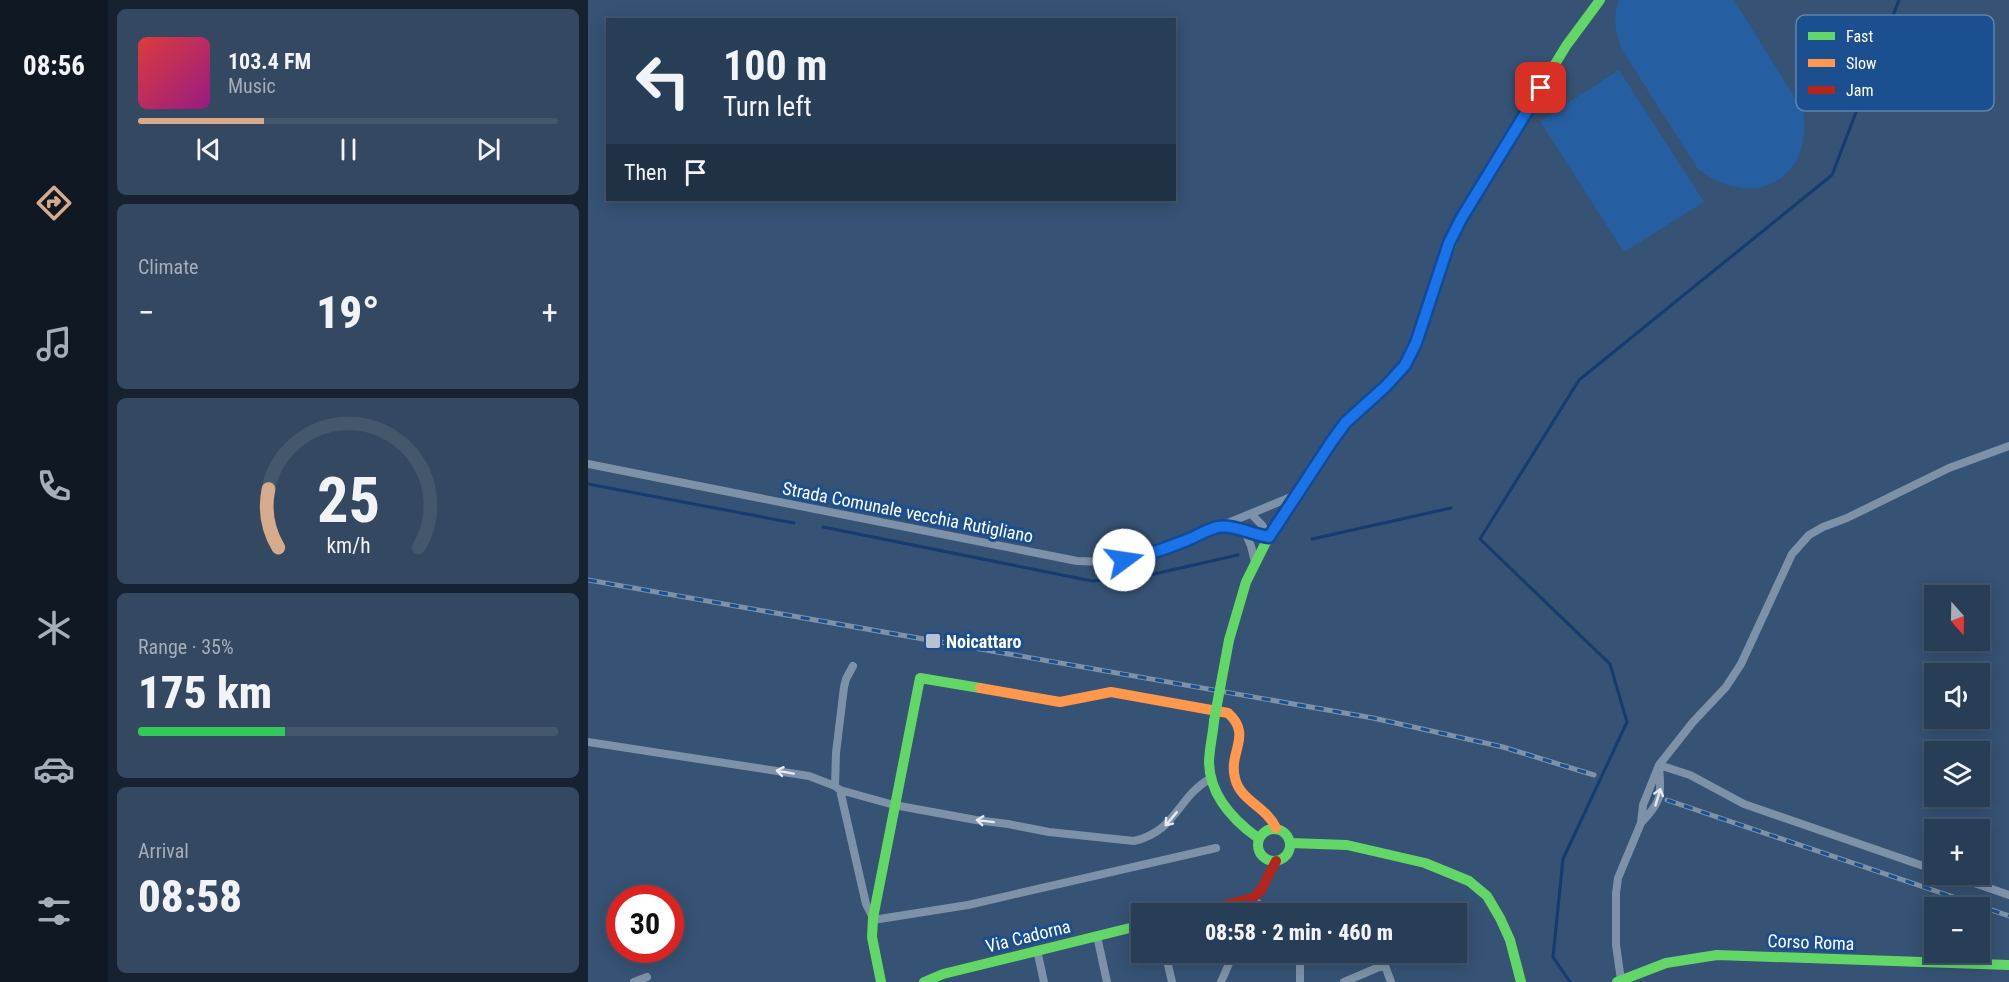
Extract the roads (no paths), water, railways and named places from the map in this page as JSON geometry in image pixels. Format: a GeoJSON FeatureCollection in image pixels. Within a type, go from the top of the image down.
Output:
{"type":"FeatureCollection","features":[{"type":"Feature","properties":{"kind":"main road"},"geometry":{"type":"LineString","coordinates":[[1258,838],[1245,829],[1226,807],[1211,778],[1209,764],[1228,640],[1241,595],[1269,537],[1332,441],[1346,422],[1386,386],[1405,365],[1416,343],[1449,243],[1461,219],[1566,46],[1600,0]]}},
{"type":"Feature","properties":{"kind":"main road"},"geometry":{"type":"LineString","coordinates":[[881,982],[873,937],[873,919],[920,678],[1060,702],[1085,700],[1098,693],[1110,692],[1228,713],[1238,719],[1242,730],[1233,763],[1238,790],[1246,799],[1266,810],[1273,818],[1276,828]]}},
{"type":"Feature","properties":{"kind":"main road"},"geometry":{"type":"LineString","coordinates":[[1276,828],[1288,836],[1289,851],[1284,858],[1276,861],[1267,860],[1260,855],[1257,847],[1258,838],[1269,829],[1276,828]]}},
{"type":"Feature","properties":{"kind":"main road"},"geometry":{"type":"LineString","coordinates":[[1290,843],[1347,844],[1425,863],[1468,881],[1487,896],[1500,918],[1510,940],[1521,982]]}},
{"type":"Feature","properties":{"kind":"main road"},"geometry":{"type":"LineString","coordinates":[[1233,903],[1253,898],[1262,890],[1276,861]]}},
{"type":"Feature","properties":{"kind":"main road","name":"Via Cadorna"},"geometry":{"type":"LineString","coordinates":[[924,982],[945,978],[1037,950],[1131,928]]}},
{"type":"Feature","properties":{"kind":"main road","name":"Corso Roma"},"geometry":{"type":"LineString","coordinates":[[1619,981],[1650,967],[1683,958],[1717,955],[2009,965]]}},
{"type":"Feature","properties":{"kind":"street"},"geometry":{"type":"LineString","coordinates":[[1619,981],[1616,945],[1618,878],[1641,823],[1643,805],[1659,765],[1693,722],[1726,687],[1741,664],[1792,554],[1809,535],[1949,468],[2009,447]]}},
{"type":"Feature","properties":{"kind":"street","name":"Strada Comunale vecchia Rutigliano"},"geometry":{"type":"LineString","coordinates":[[588,464],[1077,561],[1108,562],[1139,557],[1297,495]]}},
{"type":"Feature","properties":{"kind":"street"},"geometry":{"type":"LineString","coordinates":[[1251,514],[1262,525],[1269,537]]}},
{"type":"Feature","properties":{"kind":"street"},"geometry":{"type":"LineString","coordinates":[[1220,526],[1269,537]]}},
{"type":"Feature","properties":{"kind":"street"},"geometry":{"type":"LineString","coordinates":[[1245,532],[1255,562]]}},
{"type":"Feature","properties":{"kind":"street"},"geometry":{"type":"LineString","coordinates":[[853,666],[844,687],[836,753],[838,788],[866,904],[873,919],[968,904],[1216,848]]}},
{"type":"Feature","properties":{"kind":"street"},"geometry":{"type":"LineString","coordinates":[[588,742],[809,776],[894,806],[1048,832],[1134,841],[1148,838],[1162,830],[1193,790],[1211,778]]}},
{"type":"Feature","properties":{"kind":"street"},"geometry":{"type":"LineString","coordinates":[[1641,823],[1654,809],[1662,791],[1659,765]]}},
{"type":"Feature","properties":{"kind":"street"},"geometry":{"type":"LineString","coordinates":[[1659,765],[1690,775],[1744,804],[1924,866]]}},
{"type":"Feature","properties":{"kind":"street"},"geometry":{"type":"LineString","coordinates":[[1980,885],[2009,895]]}},
{"type":"Feature","properties":{"kind":"street"},"geometry":{"type":"LineString","coordinates":[[1252,903],[1253,898]]}},
{"type":"Feature","properties":{"kind":"street"},"geometry":{"type":"LineString","coordinates":[[1253,898],[1257,903]]}},
{"type":"Feature","properties":{"kind":"street"},"geometry":{"type":"LineString","coordinates":[[1097,936],[1107,982]]}},
{"type":"Feature","properties":{"kind":"street"},"geometry":{"type":"LineString","coordinates":[[1037,950],[1044,982]]}},
{"type":"Feature","properties":{"kind":"street"},"geometry":{"type":"LineString","coordinates":[[1168,963],[1172,982]]}},
{"type":"Feature","properties":{"kind":"street"},"geometry":{"type":"LineString","coordinates":[[1221,982],[1229,963]]}},
{"type":"Feature","properties":{"kind":"street"},"geometry":{"type":"LineString","coordinates":[[1299,982],[1300,963]]}},
{"type":"Feature","properties":{"kind":"street"},"geometry":{"type":"LineString","coordinates":[[1344,982],[1384,965],[1391,982]]}},
{"type":"Feature","properties":{"kind":"street"},"geometry":{"type":"LineString","coordinates":[[634,982],[647,977]]}},
{"type":"Feature","properties":{"kind":"waterway"},"geometry":{"type":"LineString","coordinates":[[1893,15],[1899,0]]}},
{"type":"Feature","properties":{"kind":"waterway"},"geometry":{"type":"LineString","coordinates":[[1570,982],[1553,957],[1563,859],[1627,722],[1610,664],[1480,539],[1579,380],[1832,175],[1857,111]]}},
{"type":"Feature","properties":{"kind":"waterway"},"geometry":{"type":"LineString","coordinates":[[588,484],[794,523]]}},
{"type":"Feature","properties":{"kind":"waterway"},"geometry":{"type":"LineString","coordinates":[[1312,539],[1451,508]]}},
{"type":"Feature","properties":{"kind":"waterway"},"geometry":{"type":"LineString","coordinates":[[823,527],[1092,581],[1136,578],[1238,555]]}},
{"type":"Feature","properties":{"kind":"railway"},"geometry":{"type":"LineString","coordinates":[[588,580],[1373,718],[1503,747],[1594,775]]}},
{"type":"Feature","properties":{"kind":"railway"},"geometry":{"type":"LineString","coordinates":[[1667,800],[2009,916]]}},
{"type":"Feature","properties":{"kind":"place","name":"Noicattaro"},"geometry":{"type":"Point","coordinates":[933,641]}}]}
